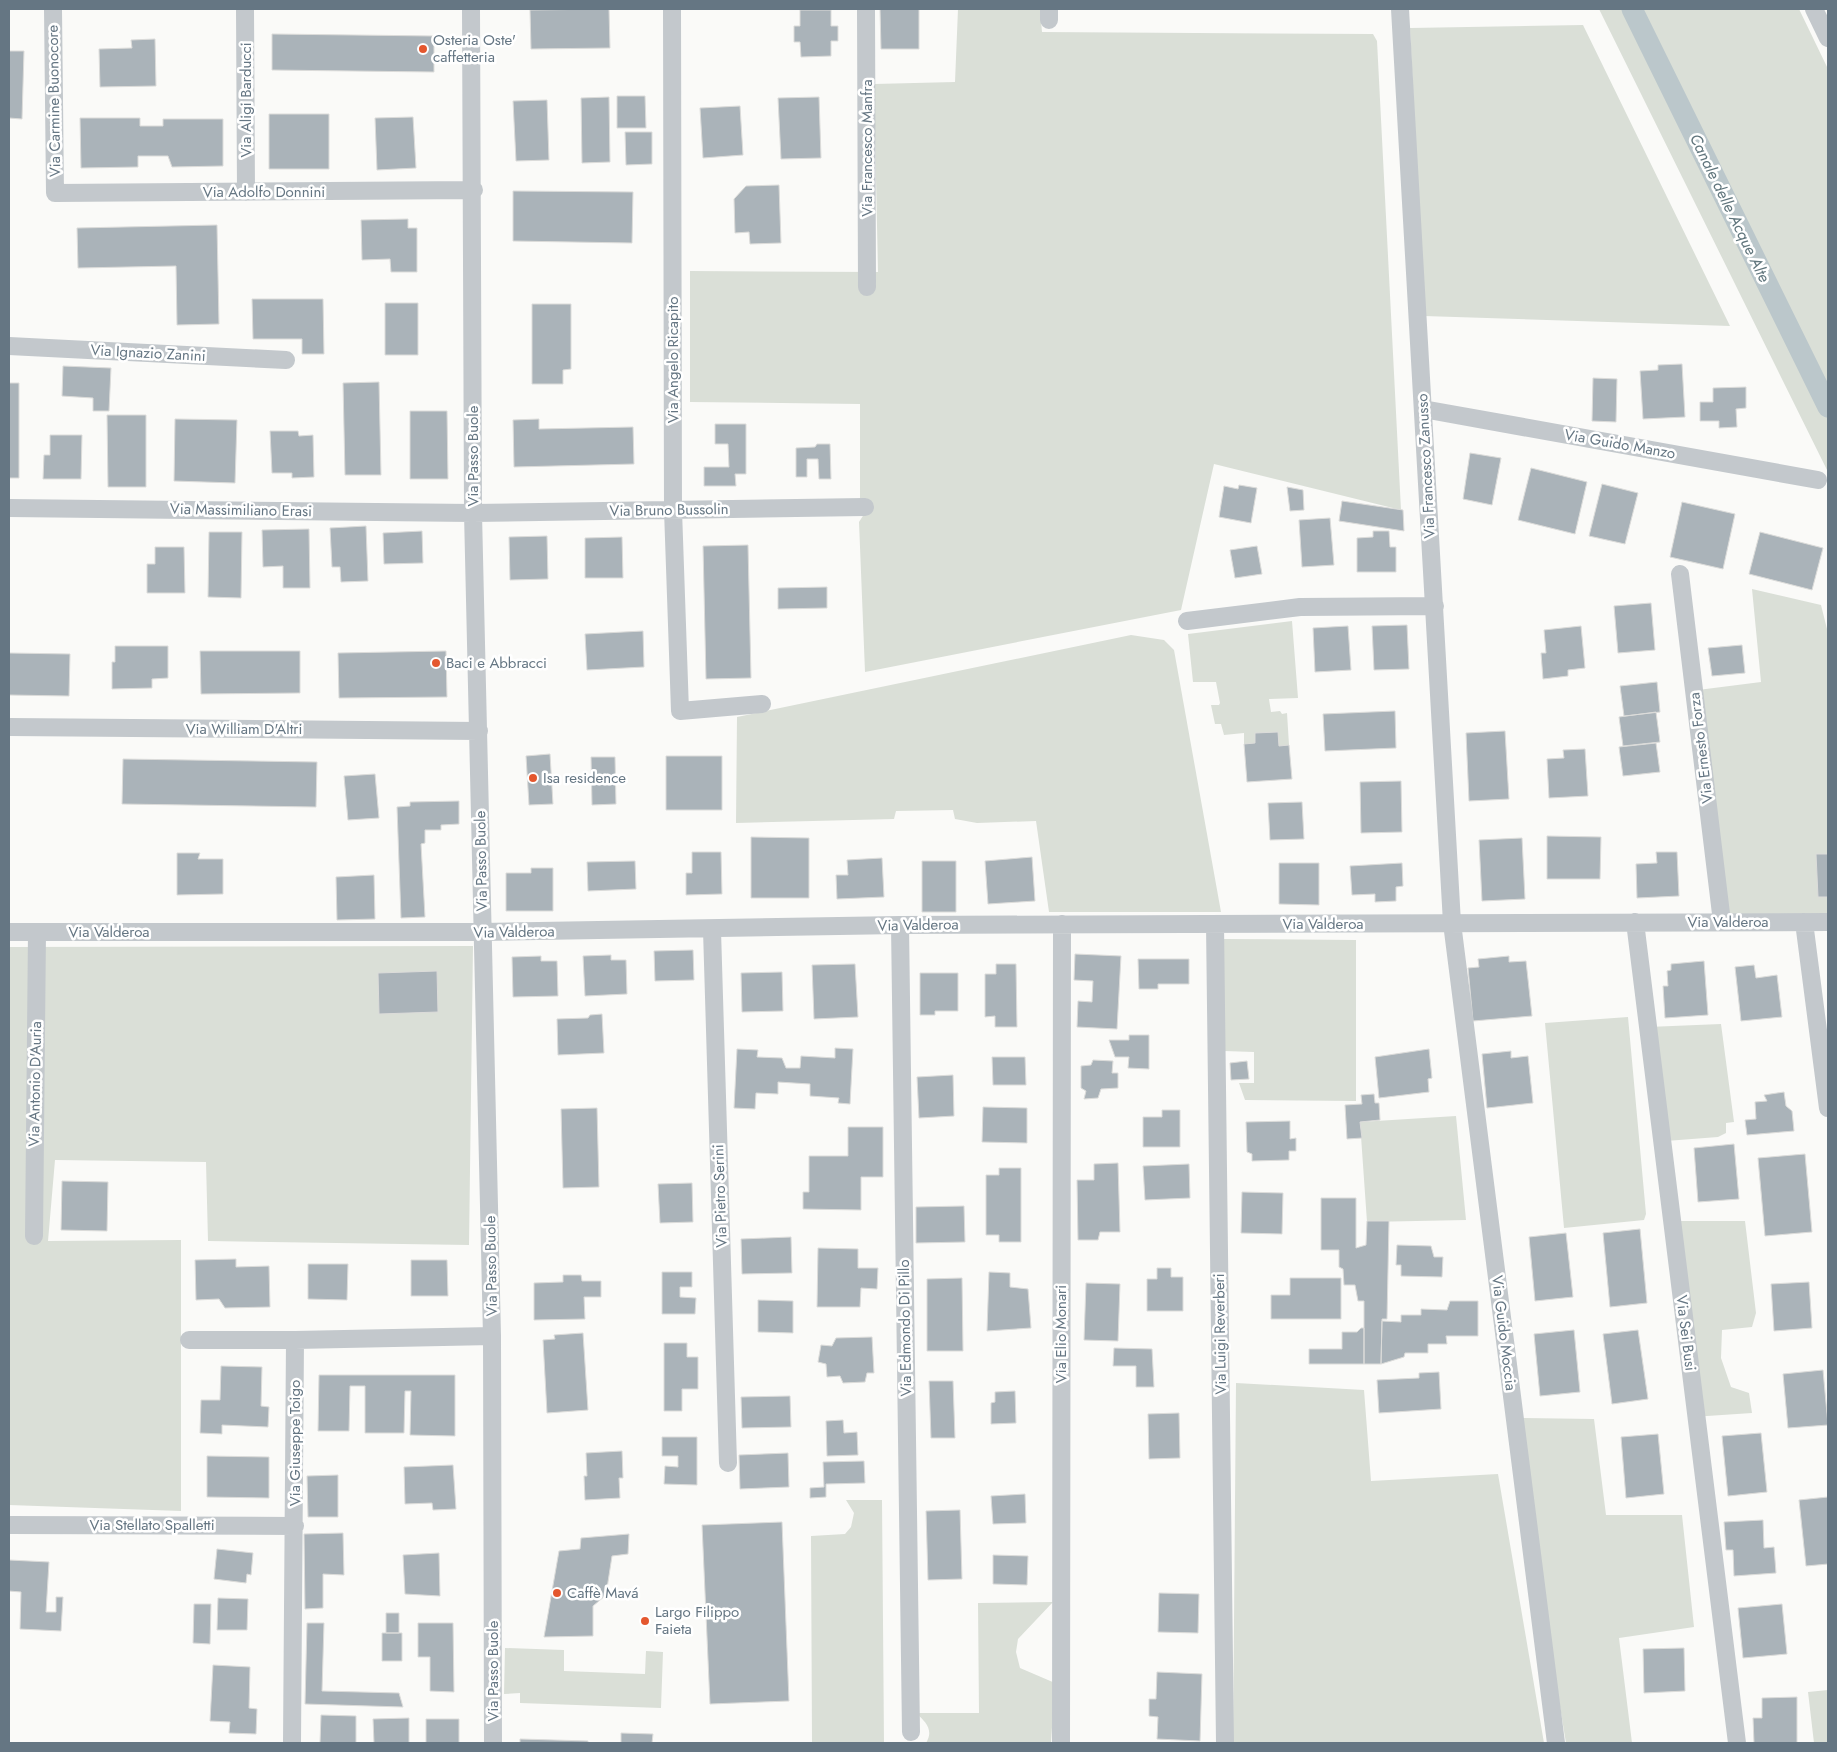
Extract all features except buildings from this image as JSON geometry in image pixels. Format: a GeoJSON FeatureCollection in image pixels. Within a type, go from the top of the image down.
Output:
{"type":"FeatureCollection","features":[{"type":"Feature","properties":{"kind":"street","name":"Via Carmine Buonocore"},"geometry":{"type":"LineString","coordinates":[[53,9],[55,193]]}},
{"type":"Feature","properties":{"kind":"street","name":"Via Aligi Barducci"},"geometry":{"type":"LineString","coordinates":[[245,9],[246,192]]}},
{"type":"Feature","properties":{"kind":"street","name":"Via Passo Buole"},"geometry":{"type":"LineString","coordinates":[[471,9],[474,190],[473,512],[492,1336],[494,1743]]}},
{"type":"Feature","properties":{"kind":"street","name":"Via Angelo Ricapito"},"geometry":{"type":"LineString","coordinates":[[672,9],[673,510],[680,711],[762,704]]}},
{"type":"Feature","properties":{"kind":"street","name":"Via Francesco Manfra"},"geometry":{"type":"LineString","coordinates":[[866,9],[867,287]]}},
{"type":"Feature","properties":{"kind":"street","name":"Via Francesco Zanusso"},"geometry":{"type":"LineString","coordinates":[[1400,9],[1452,923]]}},
{"type":"Feature","properties":{"kind":"street"},"geometry":{"type":"LineString","coordinates":[[1814,9],[1828,38]]}},
{"type":"Feature","properties":{"kind":"street","name":"Via Adolfo Donnini"},"geometry":{"type":"LineString","coordinates":[[55,193],[474,190]]}},
{"type":"Feature","properties":{"kind":"street","name":"Via Ignazio Zanini"},"geometry":{"type":"LineString","coordinates":[[9,346],[286,360]]}},
{"type":"Feature","properties":{"kind":"street","name":"Via Guido Manzo"},"geometry":{"type":"LineString","coordinates":[[1423,409],[1818,480]]}},
{"type":"Feature","properties":{"kind":"street","name":"Via Bruno Bussolin"},"geometry":{"type":"LineString","coordinates":[[473,512],[865,507]]}},
{"type":"Feature","properties":{"kind":"street","name":"Via Massimiliano Erasi"},"geometry":{"type":"LineString","coordinates":[[9,508],[473,512]]}},
{"type":"Feature","properties":{"kind":"street","name":"Via Ernesto Forza"},"geometry":{"type":"LineString","coordinates":[[1680,574],[1722,922]]}},
{"type":"Feature","properties":{"kind":"street"},"geometry":{"type":"LineString","coordinates":[[1187,621],[1300,608],[1435,606]]}},
{"type":"Feature","properties":{"kind":"street","name":"Via William D'Altri"},"geometry":{"type":"LineString","coordinates":[[9,728],[479,731]]}},
{"type":"Feature","properties":{"kind":"street","name":"Via Sei Busi"},"geometry":{"type":"LineString","coordinates":[[1635,922],[1737,1743]]}},
{"type":"Feature","properties":{"kind":"street"},"geometry":{"type":"LineString","coordinates":[[1804,922],[1828,1108]]}},
{"type":"Feature","properties":{"kind":"street","name":"Via Valderoa"},"geometry":{"type":"LineString","coordinates":[[9,932],[482,932],[712,930],[900,925],[1828,922]]}},
{"type":"Feature","properties":{"kind":"street","name":"Via Guido Moccia"},"geometry":{"type":"LineString","coordinates":[[1452,923],[1556,1743]]}},
{"type":"Feature","properties":{"kind":"street","name":"Via Elio Monari"},"geometry":{"type":"LineString","coordinates":[[1061,1743],[1062,924]]}},
{"type":"Feature","properties":{"kind":"street","name":"Via Luigi Reverberi"},"geometry":{"type":"LineString","coordinates":[[1215,924],[1226,1743]]}},
{"type":"Feature","properties":{"kind":"street","name":"Via Edmondo Di Pillo"},"geometry":{"type":"LineString","coordinates":[[900,925],[911,1732]]}},
{"type":"Feature","properties":{"kind":"street","name":"Via Pietro Serini"},"geometry":{"type":"LineString","coordinates":[[712,930],[728,1463]]}},
{"type":"Feature","properties":{"kind":"street","name":"Via Antonio D'Auria"},"geometry":{"type":"LineString","coordinates":[[34,1236],[37,932]]}},
{"type":"Feature","properties":{"kind":"street"},"geometry":{"type":"LineString","coordinates":[[189,1340],[492,1336]]}},
{"type":"Feature","properties":{"kind":"street","name":"Via Giuseppe Toigo"},"geometry":{"type":"LineString","coordinates":[[292,1743],[295,1340]]}},
{"type":"Feature","properties":{"kind":"street","name":"Via Stellato Spalletti"},"geometry":{"type":"LineString","coordinates":[[9,1526],[295,1526]]}},
{"type":"Feature","properties":{"kind":"shaded area"},"geometry":{"type":"Polygon","coordinates":[[[958,9],[1040,9],[1042,32],[1373,34],[1377,41],[1401,510],[1214,464],[1181,610],[865,672],[859,522],[870,505],[860,501],[860,404],[690,402],[690,271],[878,272],[874,84],[955,82],[958,9]]]}},
{"type":"Feature","properties":{"kind":"shaded area"},"geometry":{"type":"Polygon","coordinates":[[[1599,9],[1799,9],[1828,69],[1828,472],[1599,9]]]}},
{"type":"Feature","properties":{"kind":"shaded area"},"geometry":{"type":"Polygon","coordinates":[[[1583,25],[1730,326],[1424,316],[1410,28],[1583,25]]]}},
{"type":"Feature","properties":{"kind":"shaded area"},"geometry":{"type":"Polygon","coordinates":[[[1752,589],[1821,605],[1828,633],[1828,917],[1723,920],[1698,690],[1761,682],[1752,589]]]}},
{"type":"Feature","properties":{"kind":"shaded area"},"geometry":{"type":"Polygon","coordinates":[[[1292,621],[1298,698],[1269,699],[1271,712],[1280,711],[1282,714],[1287,713],[1289,745],[1279,746],[1278,732],[1255,733],[1255,743],[1244,744],[1244,733],[1224,735],[1221,724],[1215,724],[1211,705],[1219,705],[1220,703],[1216,682],[1193,682],[1188,634],[1292,621]]]}},
{"type":"Feature","properties":{"kind":"shaded area"},"geometry":{"type":"Polygon","coordinates":[[[1131,635],[1164,640],[1174,650],[1221,912],[1049,912],[1036,821],[977,823],[955,819],[953,810],[896,811],[894,819],[736,823],[737,717],[1131,635]]]}},
{"type":"Feature","properties":{"kind":"shaded area"},"geometry":{"type":"Polygon","coordinates":[[[1224,939],[1356,940],[1356,1101],[1245,1100],[1239,1083],[1254,1083],[1254,1052],[1224,1051],[1224,939]]]}},
{"type":"Feature","properties":{"kind":"shaded area"},"geometry":{"type":"Polygon","coordinates":[[[473,946],[469,1245],[208,1241],[206,1162],[55,1160],[48,1241],[181,1240],[181,1511],[9,1505],[9,947],[473,946]]]}},
{"type":"Feature","properties":{"kind":"shaded area"},"geometry":{"type":"Polygon","coordinates":[[[1628,1017],[1646,1214],[1644,1220],[1564,1228],[1545,1023],[1628,1017]]]}},
{"type":"Feature","properties":{"kind":"shaded area"},"geometry":{"type":"Polygon","coordinates":[[[1721,1024],[1734,1122],[1726,1123],[1726,1133],[1718,1137],[1666,1141],[1648,1027],[1721,1024]]]}},
{"type":"Feature","properties":{"kind":"shaded area"},"geometry":{"type":"Polygon","coordinates":[[[1456,1116],[1466,1220],[1367,1222],[1360,1122],[1456,1116]]]}},
{"type":"Feature","properties":{"kind":"shaded area"},"geometry":{"type":"Polygon","coordinates":[[[1676,1221],[1745,1221],[1756,1313],[1752,1327],[1722,1330],[1721,1358],[1731,1387],[1749,1393],[1752,1413],[1692,1417],[1676,1221]]]}},
{"type":"Feature","properties":{"kind":"shaded area"},"geometry":{"type":"Polygon","coordinates":[[[1236,1383],[1364,1390],[1371,1481],[1498,1474],[1544,1743],[1233,1743],[1236,1383]]]}},
{"type":"Feature","properties":{"kind":"shaded area"},"geometry":{"type":"Polygon","coordinates":[[[1519,1418],[1594,1419],[1606,1515],[1682,1515],[1694,1627],[1619,1638],[1632,1743],[1566,1743],[1532,1537],[1519,1418]]]}},
{"type":"Feature","properties":{"kind":"shaded area"},"geometry":{"type":"Polygon","coordinates":[[[846,1500],[882,1500],[884,1743],[812,1743],[811,1536],[845,1534],[851,1527],[854,1513],[846,1500]]]}},
{"type":"Feature","properties":{"kind":"shaded area"},"geometry":{"type":"Polygon","coordinates":[[[1053,1602],[1018,1639],[1016,1652],[1020,1668],[1055,1683],[1051,1742],[1057,1743],[926,1743],[929,1734],[928,1726],[916,1713],[979,1713],[978,1603],[1053,1602]]]}},
{"type":"Feature","properties":{"kind":"shaded area"},"geometry":{"type":"Polygon","coordinates":[[[505,1648],[564,1650],[564,1671],[645,1674],[646,1651],[663,1652],[661,1708],[520,1703],[520,1693],[504,1694],[505,1648]]]}},
{"type":"Feature","properties":{"kind":"shaded area"},"geometry":{"type":"Polygon","coordinates":[[[1828,1690],[1828,1743],[1814,1743],[1808,1692],[1828,1690]]]}},
{"type":"Feature","properties":{"kind":"waterway","name":"Canale delle Acque Alte"},"geometry":{"type":"LineString","coordinates":[[1632,9],[1828,407]]}},
{"type":"Feature","properties":{"kind":"place","name":"Osteria Oste' caffetteria"},"geometry":{"type":"Point","coordinates":[423,49]}},
{"type":"Feature","properties":{"kind":"place","name":"Baci e Abbracci"},"geometry":{"type":"Point","coordinates":[436,663]}},
{"type":"Feature","properties":{"kind":"place","name":"Isa residence"},"geometry":{"type":"Point","coordinates":[533,778]}},
{"type":"Feature","properties":{"kind":"place","name":"Caffè Mavá"},"geometry":{"type":"Point","coordinates":[557,1593]}},
{"type":"Feature","properties":{"kind":"place","name":"Largo Filippo Faieta"},"geometry":{"type":"Point","coordinates":[645,1621]}}]}
